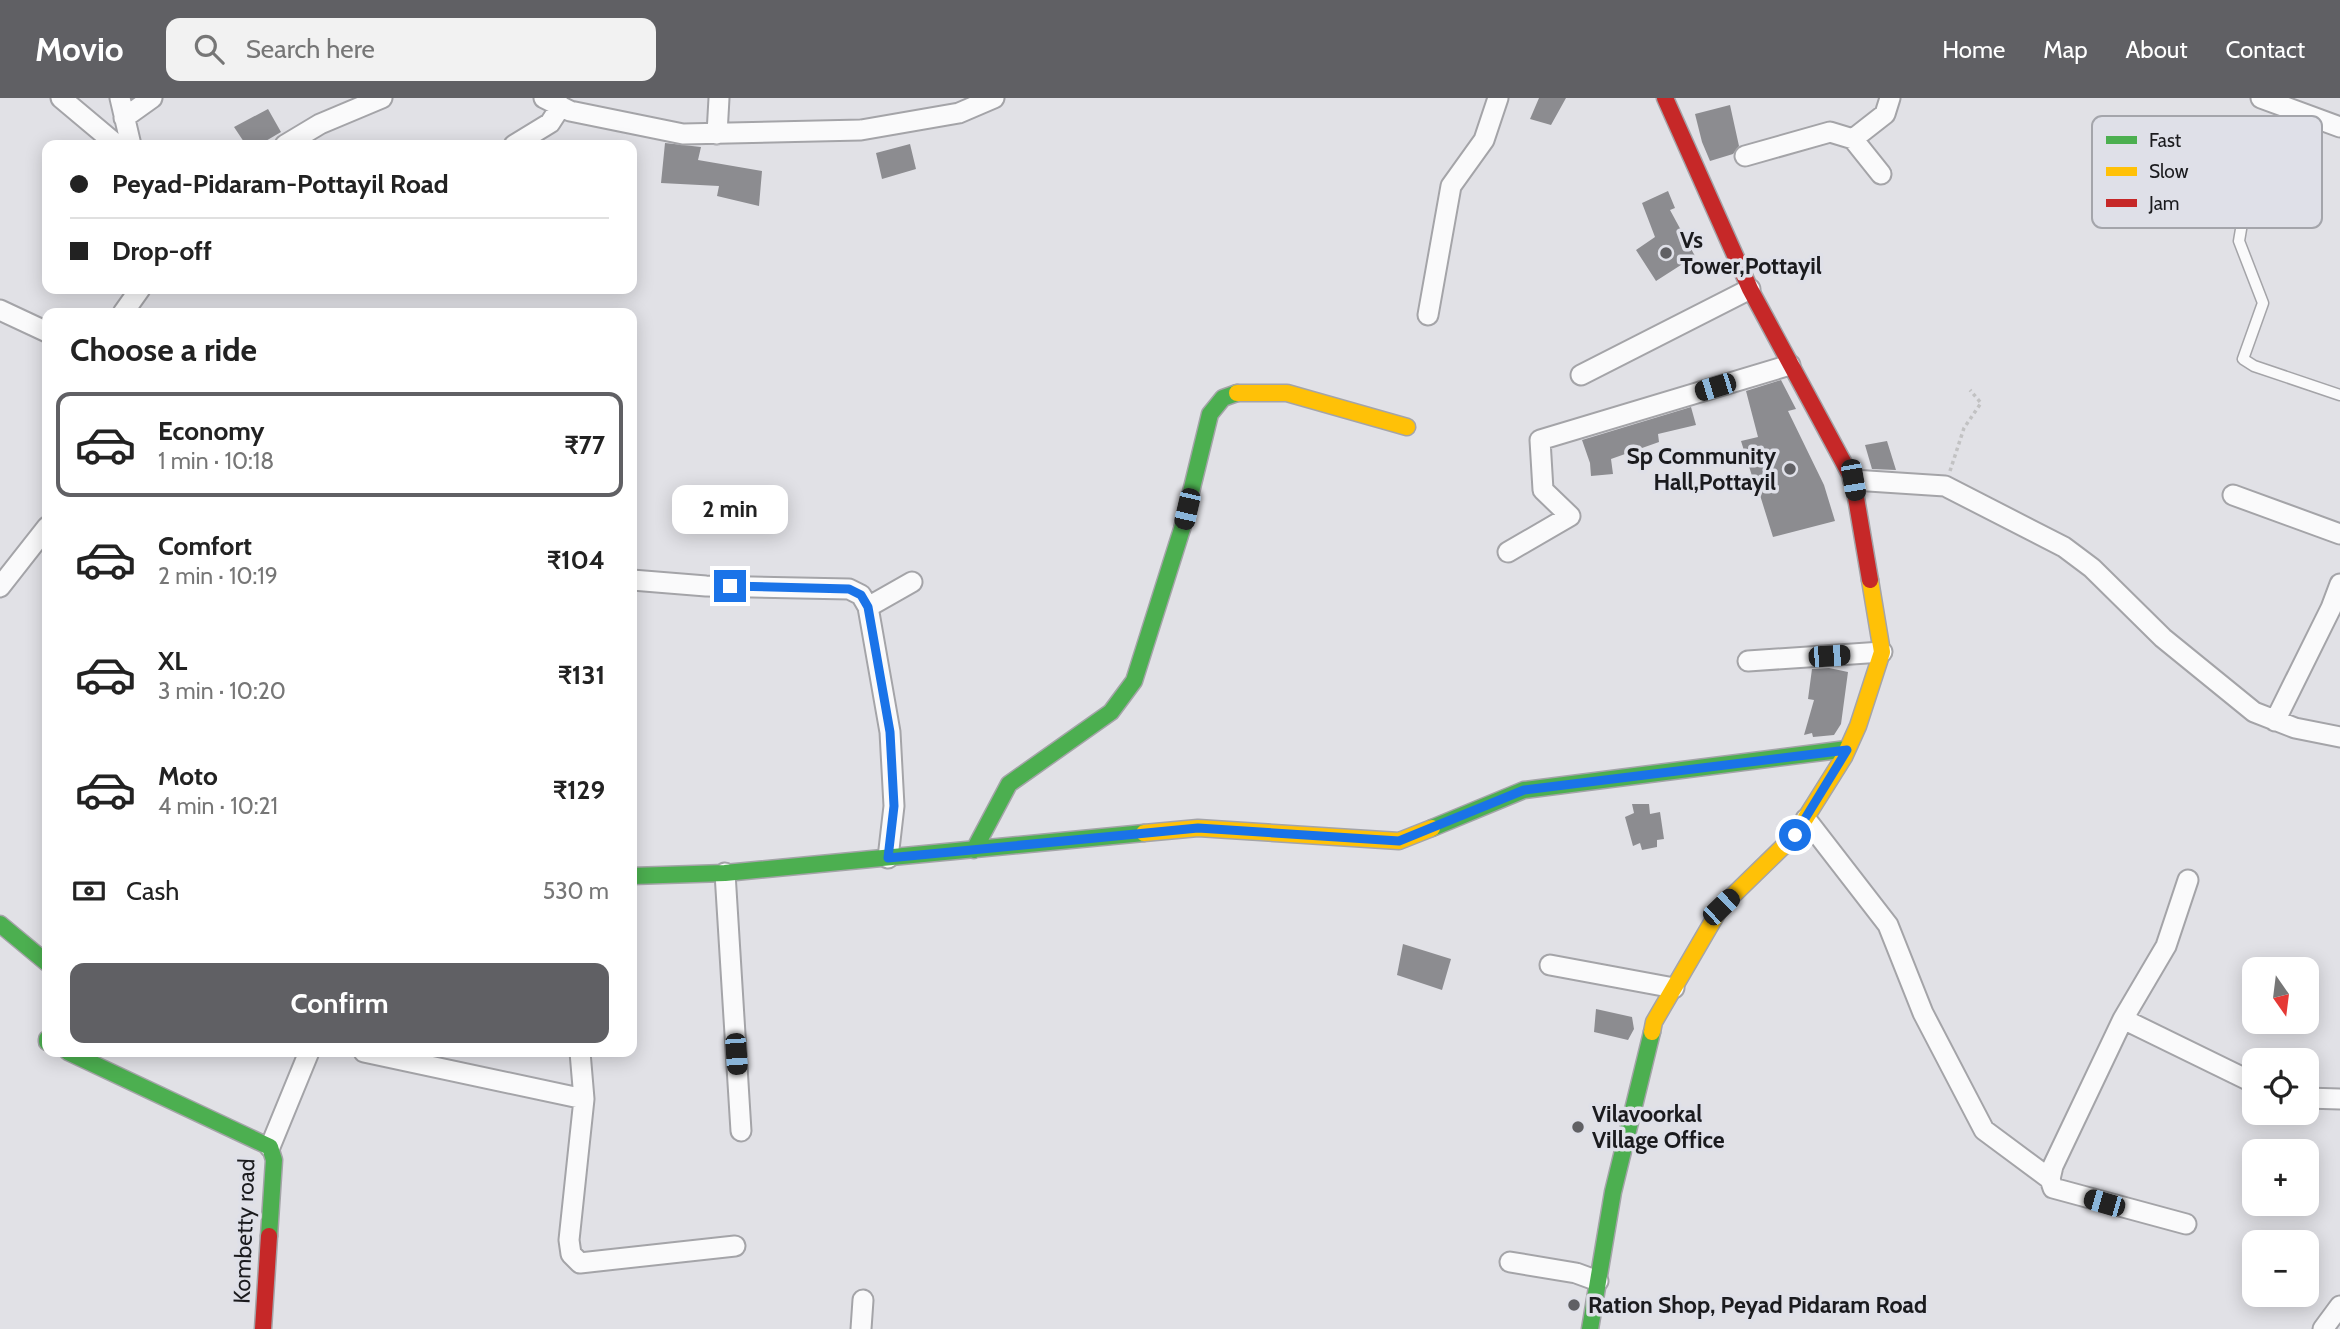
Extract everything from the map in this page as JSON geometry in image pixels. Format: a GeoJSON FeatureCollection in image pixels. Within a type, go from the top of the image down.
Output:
{"type":"FeatureCollection","features":[{"type":"Feature","properties":{"kind":"street"},"geometry":{"type":"LineString","coordinates":[[61,98],[111,140]]}},
{"type":"Feature","properties":{"kind":"street"},"geometry":{"type":"LineString","coordinates":[[120,98],[130,140]]}},
{"type":"Feature","properties":{"kind":"street"},"geometry":{"type":"LineString","coordinates":[[124,118],[152,98]]}},
{"type":"Feature","properties":{"kind":"street"},"geometry":{"type":"LineString","coordinates":[[293,140],[320,124],[382,98]]}},
{"type":"Feature","properties":{"kind":"street"},"geometry":{"type":"LineString","coordinates":[[717,134],[719,98]]}},
{"type":"Feature","properties":{"kind":"street"},"geometry":{"type":"LineString","coordinates":[[522,140],[550,123],[552,102],[570,111],[683,134],[717,134],[861,130],[959,113],[994,98]]}},
{"type":"Feature","properties":{"kind":"street"},"geometry":{"type":"LineString","coordinates":[[1428,315],[1451,186],[1484,140],[1497,98]]}},
{"type":"Feature","properties":{"kind":"street"},"geometry":{"type":"LineString","coordinates":[[1590,1329],[1613,1192],[1654,1022],[1721,907],[1795,835],[1806,818],[1847,750],[1858,726],[1882,652],[1853,480],[1749,289],[1665,98]]}},
{"type":"Feature","properties":{"kind":"street"},"geometry":{"type":"LineString","coordinates":[[1853,139],[1885,114],[1890,98]]}},
{"type":"Feature","properties":{"kind":"street"},"geometry":{"type":"LineString","coordinates":[[2261,98],[2310,116]]}},
{"type":"Feature","properties":{"kind":"street"},"geometry":{"type":"LineString","coordinates":[[2322,120],[2340,127]]}},
{"type":"Feature","properties":{"kind":"street"},"geometry":{"type":"LineString","coordinates":[[1745,156],[1830,132],[1853,139],[1881,174]]}},
{"type":"Feature","properties":{"kind":"street"},"geometry":{"type":"LineString","coordinates":[[1581,375],[1749,289]]}},
{"type":"Feature","properties":{"kind":"street"},"geometry":{"type":"LineString","coordinates":[[0,310],[42,330]]}},
{"type":"Feature","properties":{"kind":"street"},"geometry":{"type":"LineString","coordinates":[[1508,552],[1570,516],[1543,490],[1540,440],[1790,365]]}},
{"type":"Feature","properties":{"kind":"street"},"geometry":{"type":"LineString","coordinates":[[974,850],[1009,784],[1111,712],[1134,681],[1182,529],[1210,414],[1223,398],[1241,392],[1287,393],[1406,427]]}},
{"type":"Feature","properties":{"kind":"street"},"geometry":{"type":"LineString","coordinates":[[1853,480],[1945,486],[2064,547],[2092,568],[2163,638],[2255,712],[2295,728],[2340,737]]}},
{"type":"Feature","properties":{"kind":"street"},"geometry":{"type":"LineString","coordinates":[[2233,495],[2340,534]]}},
{"type":"Feature","properties":{"kind":"street"},"geometry":{"type":"LineString","coordinates":[[0,587],[42,533]]}},
{"type":"Feature","properties":{"kind":"street"},"geometry":{"type":"LineString","coordinates":[[637,580],[706,586],[849,589],[861,595],[868,607],[890,732],[894,806],[888,858]]}},
{"type":"Feature","properties":{"kind":"street"},"geometry":{"type":"LineString","coordinates":[[868,607],[912,582]]}},
{"type":"Feature","properties":{"kind":"street"},"geometry":{"type":"LineString","coordinates":[[2276,721],[2340,584]]}},
{"type":"Feature","properties":{"kind":"street"},"geometry":{"type":"LineString","coordinates":[[1748,661],[1882,652]]}},
{"type":"Feature","properties":{"kind":"street"},"geometry":{"type":"LineString","coordinates":[[637,876],[725,873],[1198,828],[1399,841],[1524,790],[1847,750]]}},
{"type":"Feature","properties":{"kind":"street"},"geometry":{"type":"LineString","coordinates":[[1806,818],[1888,925],[1923,1013],[1984,1130],[2050,1179]]}},
{"type":"Feature","properties":{"kind":"street"},"geometry":{"type":"LineString","coordinates":[[725,873],[741,1131]]}},
{"type":"Feature","properties":{"kind":"street"},"geometry":{"type":"LineString","coordinates":[[2186,1224],[2053,1188],[2050,1179],[2053,1167],[2123,1019],[2166,946],[2188,880]]}},
{"type":"Feature","properties":{"kind":"street"},"geometry":{"type":"LineString","coordinates":[[0,924],[42,959]]}},
{"type":"Feature","properties":{"kind":"street"},"geometry":{"type":"LineString","coordinates":[[1550,965],[1674,988]]}},
{"type":"Feature","properties":{"kind":"street"},"geometry":{"type":"LineString","coordinates":[[2123,1019],[2242,1077]]}},
{"type":"Feature","properties":{"kind":"street","name":"Kombetty road"},"geometry":{"type":"LineString","coordinates":[[79,1057],[270,1147],[274,1160],[263,1329]]}},
{"type":"Feature","properties":{"kind":"street"},"geometry":{"type":"LineString","coordinates":[[270,1147],[307,1057]]}},
{"type":"Feature","properties":{"kind":"street"},"geometry":{"type":"LineString","coordinates":[[387,1057],[584,1099]]}},
{"type":"Feature","properties":{"kind":"street"},"geometry":{"type":"LineString","coordinates":[[580,1057],[584,1099],[569,1240],[571,1254],[580,1264],[735,1246]]}},
{"type":"Feature","properties":{"kind":"street"},"geometry":{"type":"LineString","coordinates":[[2319,1099],[2340,1100]]}},
{"type":"Feature","properties":{"kind":"street"},"geometry":{"type":"LineString","coordinates":[[1510,1262],[1576,1273],[1598,1281]]}},
{"type":"Feature","properties":{"kind":"street"},"geometry":{"type":"LineString","coordinates":[[861,1329],[863,1300]]}},
{"type":"Feature","properties":{"kind":"street"},"geometry":{"type":"LineString","coordinates":[[2323,1329],[2340,1306]]}},
{"type":"Feature","properties":{"kind":"lane"},"geometry":{"type":"LineString","coordinates":[[2241,228],[2239,241],[2263,303],[2243,359],[2255,366],[2340,395]]}},
{"type":"Feature","properties":{"kind":"path"},"geometry":{"type":"LineString","coordinates":[[1945,486],[1964,428],[1982,403],[1970,390]]}},
{"type":"Feature","properties":{"kind":"building"},"geometry":{"type":"Polygon","coordinates":[[[1539,98],[1566,98],[1551,125],[1530,119],[1539,98]]]}},
{"type":"Feature","properties":{"kind":"building"},"geometry":{"type":"Polygon","coordinates":[[[1730,105],[1739,146],[1733,154],[1710,161],[1695,114],[1730,105]]]}},
{"type":"Feature","properties":{"kind":"building"},"geometry":{"type":"Polygon","coordinates":[[[268,109],[281,132],[267,140],[243,140],[234,127],[268,109]]]}},
{"type":"Feature","properties":{"kind":"building"},"geometry":{"type":"Polygon","coordinates":[[[665,143],[701,147],[698,160],[762,171],[759,206],[717,196],[719,186],[661,183],[665,143]]]}},
{"type":"Feature","properties":{"kind":"building"},"geometry":{"type":"Polygon","coordinates":[[[910,144],[916,169],[882,179],[876,153],[910,144]]]}},
{"type":"Feature","properties":{"kind":"building","name":"Vs Tower,Pottayil"},"geometry":{"type":"Polygon","coordinates":[[[1668,191],[1675,208],[1670,210],[1695,256],[1656,281],[1636,250],[1655,237],[1642,203],[1668,191]]]}},
{"type":"Feature","properties":{"kind":"building"},"geometry":{"type":"Polygon","coordinates":[[[1781,380],[1796,409],[1788,411],[1824,485],[1835,521],[1773,537],[1741,441],[1758,437],[1746,391],[1781,380]]]}},
{"type":"Feature","properties":{"kind":"building"},"geometry":{"type":"Polygon","coordinates":[[[1691,407],[1696,425],[1658,434],[1659,442],[1611,459],[1613,474],[1591,476],[1590,463],[1582,440],[1691,407]]]}},
{"type":"Feature","properties":{"kind":"building"},"geometry":{"type":"Polygon","coordinates":[[[1887,441],[1896,470],[1872,469],[1865,445],[1887,441]]]}},
{"type":"Feature","properties":{"kind":"building"},"geometry":{"type":"Polygon","coordinates":[[[1829,668],[1848,672],[1841,724],[1834,735],[1804,735],[1814,700],[1808,699],[1812,669],[1829,668]]]}},
{"type":"Feature","properties":{"kind":"building"},"geometry":{"type":"Polygon","coordinates":[[[1632,804],[1649,804],[1650,814],[1660,812],[1664,839],[1657,840],[1657,847],[1642,850],[1640,843],[1633,846],[1625,817],[1634,813],[1632,804]]]}},
{"type":"Feature","properties":{"kind":"building"},"geometry":{"type":"Polygon","coordinates":[[[1403,944],[1451,959],[1442,990],[1397,975],[1403,944]]]}},
{"type":"Feature","properties":{"kind":"building"},"geometry":{"type":"Polygon","coordinates":[[[1596,1009],[1632,1017],[1634,1029],[1628,1040],[1594,1032],[1596,1009]]]}},
{"type":"Feature","properties":{"kind":"traffic: fast"},"geometry":{"type":"LineString","coordinates":[[974,850],[1009,784],[1111,712],[1134,681],[1182,529],[1210,414],[1223,398],[1237,393]]}},
{"type":"Feature","properties":{"kind":"traffic: fast"},"geometry":{"type":"LineString","coordinates":[[1432,828],[1524,790],[1847,749]]}},
{"type":"Feature","properties":{"kind":"traffic: fast"},"geometry":{"type":"LineString","coordinates":[[637,876],[725,873],[1144,833]]}},
{"type":"Feature","properties":{"kind":"traffic: fast"},"geometry":{"type":"LineString","coordinates":[[0,924],[42,959]]}},
{"type":"Feature","properties":{"kind":"traffic: fast"},"geometry":{"type":"LineString","coordinates":[[1590,1329],[1613,1192],[1652,1032]]}},
{"type":"Feature","properties":{"kind":"traffic: fast"},"geometry":{"type":"LineString","coordinates":[[79,1057],[270,1147],[274,1160],[269,1236]]}},
{"type":"Feature","properties":{"kind":"traffic: slow"},"geometry":{"type":"LineString","coordinates":[[1237,393],[1287,393],[1407,427]]}},
{"type":"Feature","properties":{"kind":"traffic: slow"},"geometry":{"type":"LineString","coordinates":[[1652,1032],[1654,1022],[1721,907],[1795,835],[1844,757],[1858,726],[1882,652],[1870,580]]}},
{"type":"Feature","properties":{"kind":"traffic: slow"},"geometry":{"type":"LineString","coordinates":[[1144,833],[1198,828],[1399,841],[1432,828]]}},
{"type":"Feature","properties":{"kind":"traffic: jam"},"geometry":{"type":"LineString","coordinates":[[1665,98],[1750,289],[1853,480],[1870,580]]}},
{"type":"Feature","properties":{"kind":"traffic: jam"},"geometry":{"type":"LineString","coordinates":[[263,1329],[269,1236]]}},
{"type":"Feature","properties":{"kind":"place","name":"Vs Tower,Pottayil"},"geometry":{"type":"Point","coordinates":[1666,253]}},
{"type":"Feature","properties":{"kind":"place","name":"Sp Community Hall,Pottayil"},"geometry":{"type":"Point","coordinates":[1790,469]}},
{"type":"Feature","properties":{"kind":"place","name":"Vilavoorkal Village Office"},"geometry":{"type":"Point","coordinates":[1578,1127]}},
{"type":"Feature","properties":{"kind":"place","name":"Ration Shop, Peyad Pidaram Road"},"geometry":{"type":"Point","coordinates":[1574,1305]}},
{"type":"Feature","properties":{"kind":"route"},"geometry":{"type":"LineString","coordinates":[[730,586],[849,589],[861,595],[868,607],[890,732],[894,806],[888,858],[1198,828],[1399,841],[1524,790],[1847,750],[1795,835]]}}]}
